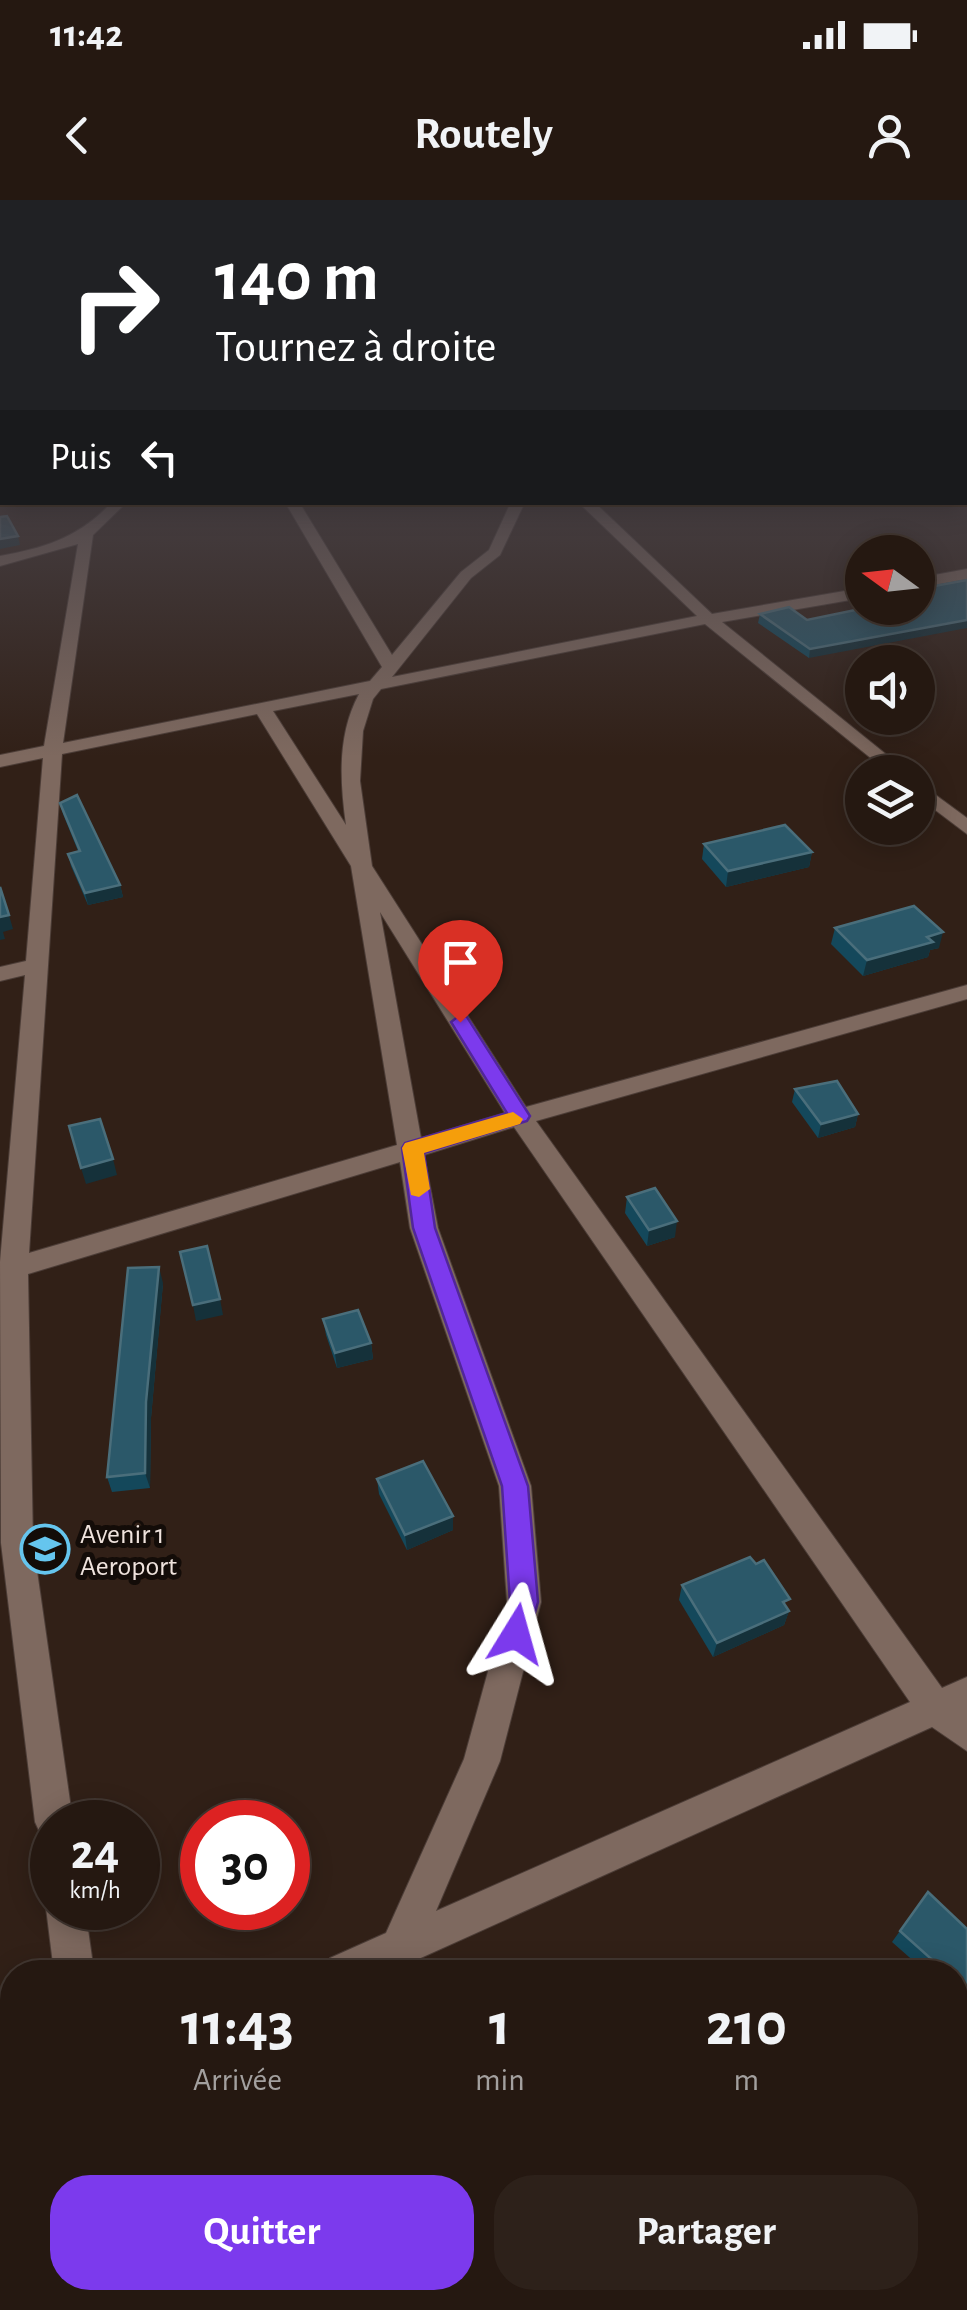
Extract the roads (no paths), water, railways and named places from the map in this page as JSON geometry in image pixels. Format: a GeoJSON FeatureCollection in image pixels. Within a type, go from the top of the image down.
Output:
{"type":"FeatureCollection","features":[{"type":"Feature","properties":{"kind":"street"},"geometry":{"type":"LineString","coordinates":[[51,1800],[17,1543],[7,1270],[53,750],[83,560]]}},
{"type":"Feature","properties":{"kind":"street"},"geometry":{"type":"LineString","coordinates":[[322,560],[382,676]]}},
{"type":"Feature","properties":{"kind":"street"},"geometry":{"type":"LineString","coordinates":[[396,1958],[482,1761],[524,1602],[515,1486],[424,1228],[350,781],[354,731],[365,698],[466,576],[484,560]]}},
{"type":"Feature","properties":{"kind":"street"},"geometry":{"type":"LineString","coordinates":[[647,560],[712,621],[878,755]]}},
{"type":"Feature","properties":{"kind":"street"},"geometry":{"type":"LineString","coordinates":[[935,580],[967,574]]}},
{"type":"Feature","properties":{"kind":"street"},"geometry":{"type":"LineString","coordinates":[[0,761],[262,708],[382,676],[845,596]]}},
{"type":"Feature","properties":{"kind":"street"},"geometry":{"type":"LineString","coordinates":[[262,708],[520,1116],[951,1701],[967,1733]]}},
{"type":"Feature","properties":{"kind":"street"},"geometry":{"type":"LineString","coordinates":[[935,802],[967,828]]}},
{"type":"Feature","properties":{"kind":"street"},"geometry":{"type":"LineString","coordinates":[[0,974],[36,966]]}},
{"type":"Feature","properties":{"kind":"street"},"geometry":{"type":"LineString","coordinates":[[7,1270],[520,1116],[967,992]]}},
{"type":"Feature","properties":{"kind":"street"},"geometry":{"type":"LineString","coordinates":[[396,1958],[951,1701]]}},
{"type":"Feature","properties":{"kind":"street"},"geometry":{"type":"LineString","coordinates":[[69,1930],[72,1960]]}},
{"type":"Feature","properties":{"kind":"place","name":"Avenir 1 Aeroport"},"geometry":{"type":"Point","coordinates":[45,1549]}}]}
